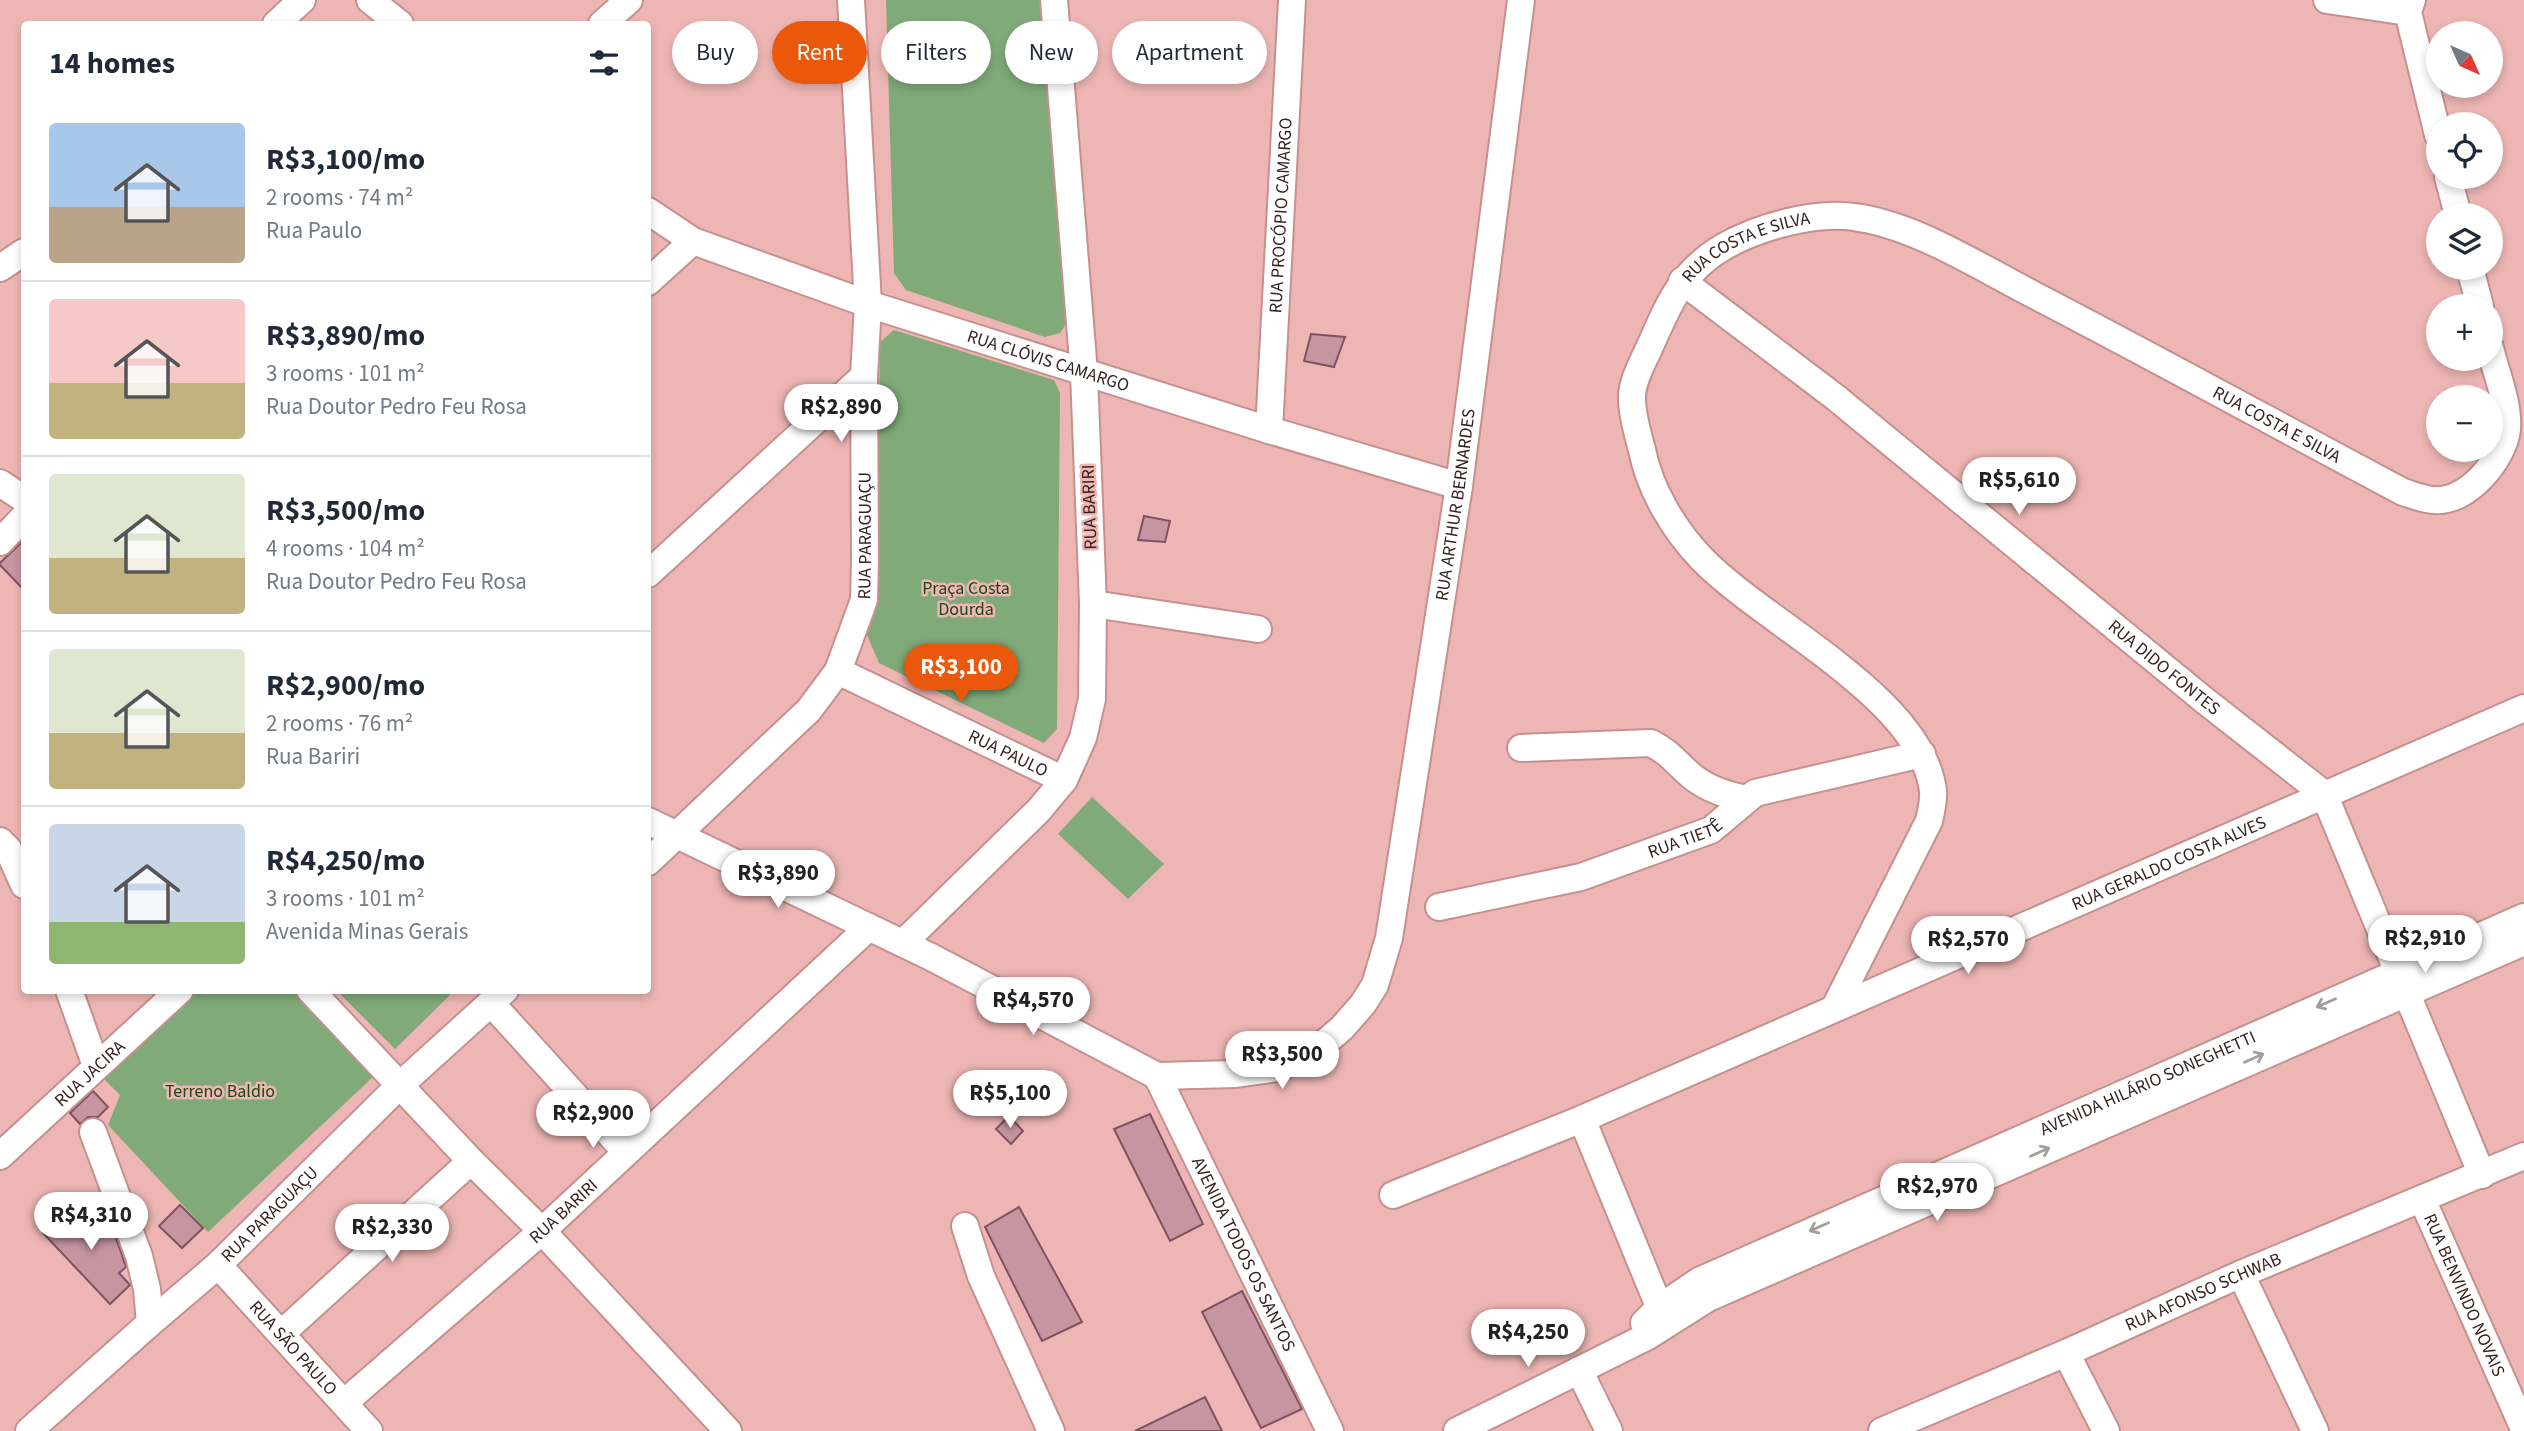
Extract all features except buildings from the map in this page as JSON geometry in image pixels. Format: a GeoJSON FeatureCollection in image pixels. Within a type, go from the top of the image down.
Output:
{"type":"FeatureCollection","features":[{"type":"Feature","properties":{"kind":"street"},"geometry":{"type":"LineString","coordinates":[[279,21],[302,0]]}},
{"type":"Feature","properties":{"kind":"street"},"geometry":{"type":"LineString","coordinates":[[370,0],[396,21]]}},
{"type":"Feature","properties":{"kind":"street"},"geometry":{"type":"LineString","coordinates":[[605,21],[629,0]]}},
{"type":"Feature","properties":{"kind":"street","name":"RUA PARAGUAÇU"},"geometry":{"type":"LineString","coordinates":[[651,859],[809,710],[838,671],[864,600],[864,376],[869,304],[851,0]]}},
{"type":"Feature","properties":{"kind":"street","name":"RUA BARIRI"},"geometry":{"type":"LineString","coordinates":[[903,943],[1039,810],[1064,780],[1083,738],[1092,699],[1093,604],[1084,373],[1054,0]]}},
{"type":"Feature","properties":{"kind":"street","name":"RUA PROCÓPIO CAMARGO"},"geometry":{"type":"LineString","coordinates":[[1269,430],[1292,0]]}},
{"type":"Feature","properties":{"kind":"street","name":"RUA ARTHUR BERNARDES"},"geometry":{"type":"LineString","coordinates":[[1157,1076],[1236,1074],[1278,1068],[1314,1052],[1342,1028],[1375,985],[1389,938],[1459,486],[1521,0]]}},
{"type":"Feature","properties":{"kind":"street"},"geometry":{"type":"LineString","coordinates":[[2327,0],[2410,6],[2433,112]]}},
{"type":"Feature","properties":{"kind":"street","name":"RUA CLÓVIS CAMARGO"},"geometry":{"type":"LineString","coordinates":[[651,213],[693,241],[869,304],[1084,373],[1459,486]]}},
{"type":"Feature","properties":{"kind":"street","name":"RUA COSTA E SILVA"},"geometry":{"type":"LineString","coordinates":[[1834,1009],[1929,821],[1934,793],[1922,754],[1891,713],[1856,680],[1772,617],[1703,559],[1668,516],[1645,468],[1631,396],[1642,363],[1682,281],[1709,255],[1743,236],[1806,218],[1849,216],[1879,221],[1933,243],[2028,292],[2403,492],[2437,501],[2463,494],[2483,477],[2499,452],[2507,429],[2496,371]]}},
{"type":"Feature","properties":{"kind":"street"},"geometry":{"type":"LineString","coordinates":[[651,279],[693,241]]}},
{"type":"Feature","properties":{"kind":"street"},"geometry":{"type":"LineString","coordinates":[[0,268],[21,254]]}},
{"type":"Feature","properties":{"kind":"street","name":"RUA DIDO FONTES"},"geometry":{"type":"LineString","coordinates":[[1682,281],[1835,397],[2204,700],[2324,794],[2482,1175]]}},
{"type":"Feature","properties":{"kind":"street"},"geometry":{"type":"LineString","coordinates":[[651,571],[864,376]]}},
{"type":"Feature","properties":{"kind":"street"},"geometry":{"type":"LineString","coordinates":[[0,483],[21,497]]}},
{"type":"Feature","properties":{"kind":"street"},"geometry":{"type":"LineString","coordinates":[[0,542],[21,520]]}},
{"type":"Feature","properties":{"kind":"street"},"geometry":{"type":"LineString","coordinates":[[1093,604],[1258,629]]}},
{"type":"Feature","properties":{"kind":"street","name":"RUA PAULO"},"geometry":{"type":"LineString","coordinates":[[838,671],[1064,780]]}},
{"type":"Feature","properties":{"kind":"street","name":"RUA GERALDO COSTA ALVES"},"geometry":{"type":"LineString","coordinates":[[1393,1195],[1582,1119],[2524,708]]}},
{"type":"Feature","properties":{"kind":"street"},"geometry":{"type":"LineString","coordinates":[[1521,748],[1651,743],[1669,753],[1687,773],[1723,794],[1746,799]]}},
{"type":"Feature","properties":{"kind":"street","name":"RUA TIETÊ"},"geometry":{"type":"LineString","coordinates":[[1438,907],[1581,877],[1711,830],[1755,793],[1922,754]]}},
{"type":"Feature","properties":{"kind":"street"},"geometry":{"type":"LineString","coordinates":[[651,823],[903,943],[1157,1076]]}},
{"type":"Feature","properties":{"kind":"street"},"geometry":{"type":"LineString","coordinates":[[3,849],[21,880]]}},
{"type":"Feature","properties":{"kind":"street","name":"AVENIDA HILÁRIO SONEGHETTI"},"geometry":{"type":"LineString","coordinates":[[1579,1370],[1620,1350],[1663,1316],[1699,1281],[2221,1061],[2402,981],[2524,917]]}},
{"type":"Feature","properties":{"kind":"street","name":"RUA BARIRI"},"geometry":{"type":"LineString","coordinates":[[345,1402],[542,1231],[869,927]]}},
{"type":"Feature","properties":{"kind":"street","name":"AVENIDA HILÁRIO SONEGHETTI"},"geometry":{"type":"LineString","coordinates":[[2402,981],[2524,942]]}},
{"type":"Feature","properties":{"kind":"street"},"geometry":{"type":"LineString","coordinates":[[70,994],[96,1066]]}},
{"type":"Feature","properties":{"kind":"street","name":"RUA JACIRA"},"geometry":{"type":"LineString","coordinates":[[0,1156],[176,994]]}},
{"type":"Feature","properties":{"kind":"street"},"geometry":{"type":"LineString","coordinates":[[314,994],[471,1161],[542,1231],[728,1431]]}},
{"type":"Feature","properties":{"kind":"street"},"geometry":{"type":"LineString","coordinates":[[498,997],[626,1152]]}},
{"type":"Feature","properties":{"kind":"street","name":"RUA PARAGUAÇU"},"geometry":{"type":"LineString","coordinates":[[29,1431],[218,1265],[399,1086],[498,997]]}},
{"type":"Feature","properties":{"kind":"street","name":"AVENIDA TODOS OS SANTOS"},"geometry":{"type":"LineString","coordinates":[[1157,1076],[1330,1431]]}},
{"type":"Feature","properties":{"kind":"street"},"geometry":{"type":"LineString","coordinates":[[1582,1119],[1663,1316]]}},
{"type":"Feature","properties":{"kind":"street"},"geometry":{"type":"LineString","coordinates":[[93,1132],[139,1256],[147,1289],[150,1323]]}},
{"type":"Feature","properties":{"kind":"street","name":"RUA AFONSO SCHWAB"},"geometry":{"type":"LineString","coordinates":[[1882,1431],[2066,1353],[2241,1273],[2524,1156]]}},
{"type":"Feature","properties":{"kind":"street"},"geometry":{"type":"LineString","coordinates":[[282,1333],[471,1161]]}},
{"type":"Feature","properties":{"kind":"street","name":"RUA BENVINDO NOVAIS"},"geometry":{"type":"LineString","coordinates":[[2422,1199],[2524,1429]]}},
{"type":"Feature","properties":{"kind":"street"},"geometry":{"type":"LineString","coordinates":[[965,1226],[981,1276],[1051,1431]]}},
{"type":"Feature","properties":{"kind":"street","name":"RUA SÃO PAULO"},"geometry":{"type":"LineString","coordinates":[[218,1265],[345,1402],[364,1430]]}},
{"type":"Feature","properties":{"kind":"street"},"geometry":{"type":"LineString","coordinates":[[2241,1273],[2315,1431]]}},
{"type":"Feature","properties":{"kind":"street"},"geometry":{"type":"LineString","coordinates":[[2066,1353],[2106,1431]]}},
{"type":"Feature","properties":{"kind":"street"},"geometry":{"type":"LineString","coordinates":[[1457,1431],[1579,1370],[1609,1431]]}},
{"type":"Feature","properties":{"kind":"green space"},"geometry":{"type":"Polygon","coordinates":[[[886,0],[1058,0],[1059,21],[1005,21],[1005,84],[1061,84],[1071,316],[1060,333],[1045,337],[906,290],[894,273],[888,84],[991,84],[991,21],[887,21],[886,0]]]}},
{"type":"Feature","properties":{"kind":"green space","name":"Praça Costa Dourda"},"geometry":{"type":"Polygon","coordinates":[[[894,330],[1054,380],[1060,393],[1057,729],[1044,743],[879,663],[867,635],[877,570],[880,342],[894,330]]]}},
{"type":"Feature","properties":{"kind":"green space"},"geometry":{"type":"Polygon","coordinates":[[[1092,797],[1164,864],[1128,899],[1058,834],[1092,797]]]}},
{"type":"Feature","properties":{"kind":"green space","name":"Terreno Baldio"},"geometry":{"type":"Polygon","coordinates":[[[187,994],[297,994],[374,1076],[208,1232],[108,1125],[120,1095],[99,1074],[187,994]]]}},
{"type":"Feature","properties":{"kind":"green space"},"geometry":{"type":"Polygon","coordinates":[[[340,994],[451,994],[395,1049],[340,994]]]}}]}
